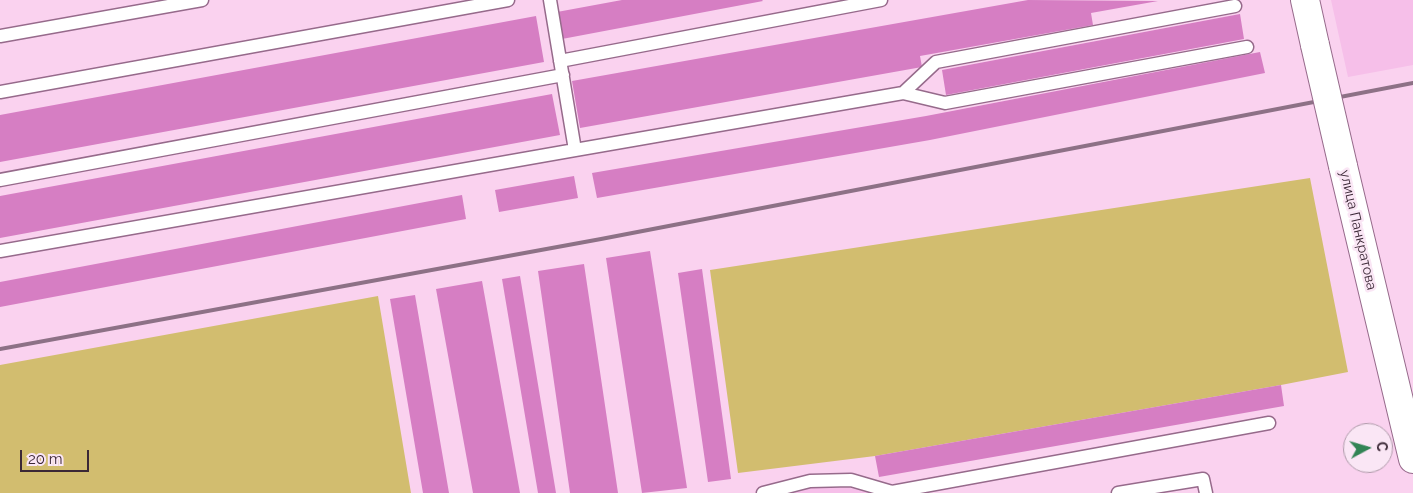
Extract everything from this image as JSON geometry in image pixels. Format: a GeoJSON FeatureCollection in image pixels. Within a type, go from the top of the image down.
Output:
{"type":"FeatureCollection","features":[{"type":"Feature","properties":{"kind":"main road","name":"улица Панкратова"},"geometry":{"type":"LineString","coordinates":[[1305,0],[1413,459]]}},
{"type":"Feature","properties":{"kind":"lane"},"geometry":{"type":"LineString","coordinates":[[0,36],[135,6],[202,0]]}},
{"type":"Feature","properties":{"kind":"lane"},"geometry":{"type":"LineString","coordinates":[[0,92],[508,0]]}},
{"type":"Feature","properties":{"kind":"lane"},"geometry":{"type":"LineString","coordinates":[[550,0],[575,150]]}},
{"type":"Feature","properties":{"kind":"lane"},"geometry":{"type":"LineString","coordinates":[[560,61],[881,0]]}},
{"type":"Feature","properties":{"kind":"lane"},"geometry":{"type":"LineString","coordinates":[[903,92],[936,62],[1235,6]]}},
{"type":"Feature","properties":{"kind":"lane"},"geometry":{"type":"LineString","coordinates":[[0,251],[903,92],[945,103],[1247,47]]}},
{"type":"Feature","properties":{"kind":"lane"},"geometry":{"type":"LineString","coordinates":[[0,180],[563,75]]}},
{"type":"Feature","properties":{"kind":"lane"},"geometry":{"type":"LineString","coordinates":[[763,493],[810,481],[851,480],[891,493],[1269,423]]}},
{"type":"Feature","properties":{"kind":"lane"},"geometry":{"type":"LineString","coordinates":[[1118,493],[1203,480],[1206,493]]}},
{"type":"Feature","properties":{"kind":"shaded area"},"geometry":{"type":"Polygon","coordinates":[[[1331,0],[1413,0],[1413,65],[1348,77],[1331,0]]]}},
{"type":"Feature","properties":{"kind":"shaded area"},"geometry":{"type":"Polygon","coordinates":[[[1310,178],[1348,372],[875,456],[738,473],[710,270],[1310,178]]]}},
{"type":"Feature","properties":{"kind":"shaded area"},"geometry":{"type":"Polygon","coordinates":[[[378,296],[411,493],[0,493],[0,365],[378,296]]]}},
{"type":"Feature","properties":{"kind":"shaded area"},"geometry":{"type":"Polygon","coordinates":[[[811,488],[850,488],[871,493],[794,493],[811,488]]]}},
{"type":"Feature","properties":{"kind":"building"},"geometry":{"type":"Polygon","coordinates":[[[622,0],[763,1],[562,39],[557,12],[622,0]]]}},
{"type":"Feature","properties":{"kind":"building"},"geometry":{"type":"Polygon","coordinates":[[[1028,0],[1158,1],[1091,13],[1093,25],[920,56],[922,67],[580,128],[572,81],[1028,0]]]}},
{"type":"Feature","properties":{"kind":"building"},"geometry":{"type":"Polygon","coordinates":[[[1240,14],[1244,39],[946,95],[942,70],[1240,14]]]}},
{"type":"Feature","properties":{"kind":"building"},"geometry":{"type":"Polygon","coordinates":[[[536,16],[544,62],[0,162],[0,115],[536,16]]]}},
{"type":"Feature","properties":{"kind":"building"},"geometry":{"type":"Polygon","coordinates":[[[1260,52],[1265,73],[930,140],[597,198],[592,173],[926,116],[1260,52]]]}},
{"type":"Feature","properties":{"kind":"building"},"geometry":{"type":"Polygon","coordinates":[[[552,94],[560,135],[0,238],[0,196],[552,94]]]}},
{"type":"Feature","properties":{"kind":"building"},"geometry":{"type":"Polygon","coordinates":[[[574,176],[578,198],[499,212],[495,190],[574,176]]]}},
{"type":"Feature","properties":{"kind":"building"},"geometry":{"type":"Polygon","coordinates":[[[462,195],[466,219],[0,307],[0,282],[462,195]]]}},
{"type":"Feature","properties":{"kind":"building"},"geometry":{"type":"Polygon","coordinates":[[[650,251],[687,488],[642,493],[606,258],[650,251]]]}},
{"type":"Feature","properties":{"kind":"building"},"geometry":{"type":"Polygon","coordinates":[[[584,264],[618,493],[570,493],[538,271],[584,264]]]}},
{"type":"Feature","properties":{"kind":"building"},"geometry":{"type":"Polygon","coordinates":[[[702,269],[731,479],[708,482],[678,273],[702,269]]]}},
{"type":"Feature","properties":{"kind":"building"},"geometry":{"type":"Polygon","coordinates":[[[520,276],[556,493],[538,493],[502,279],[520,276]]]}},
{"type":"Feature","properties":{"kind":"building"},"geometry":{"type":"Polygon","coordinates":[[[482,281],[520,493],[473,493],[436,289],[482,281]]]}},
{"type":"Feature","properties":{"kind":"building"},"geometry":{"type":"Polygon","coordinates":[[[415,295],[449,493],[423,493],[390,299],[415,295]]]}},
{"type":"Feature","properties":{"kind":"building"},"geometry":{"type":"Polygon","coordinates":[[[1281,385],[1284,406],[879,477],[875,456],[1281,385]]]}},
{"type":"Feature","properties":{"kind":"railway"},"geometry":{"type":"LineString","coordinates":[[0,349],[601,239],[1413,83]]}}]}
